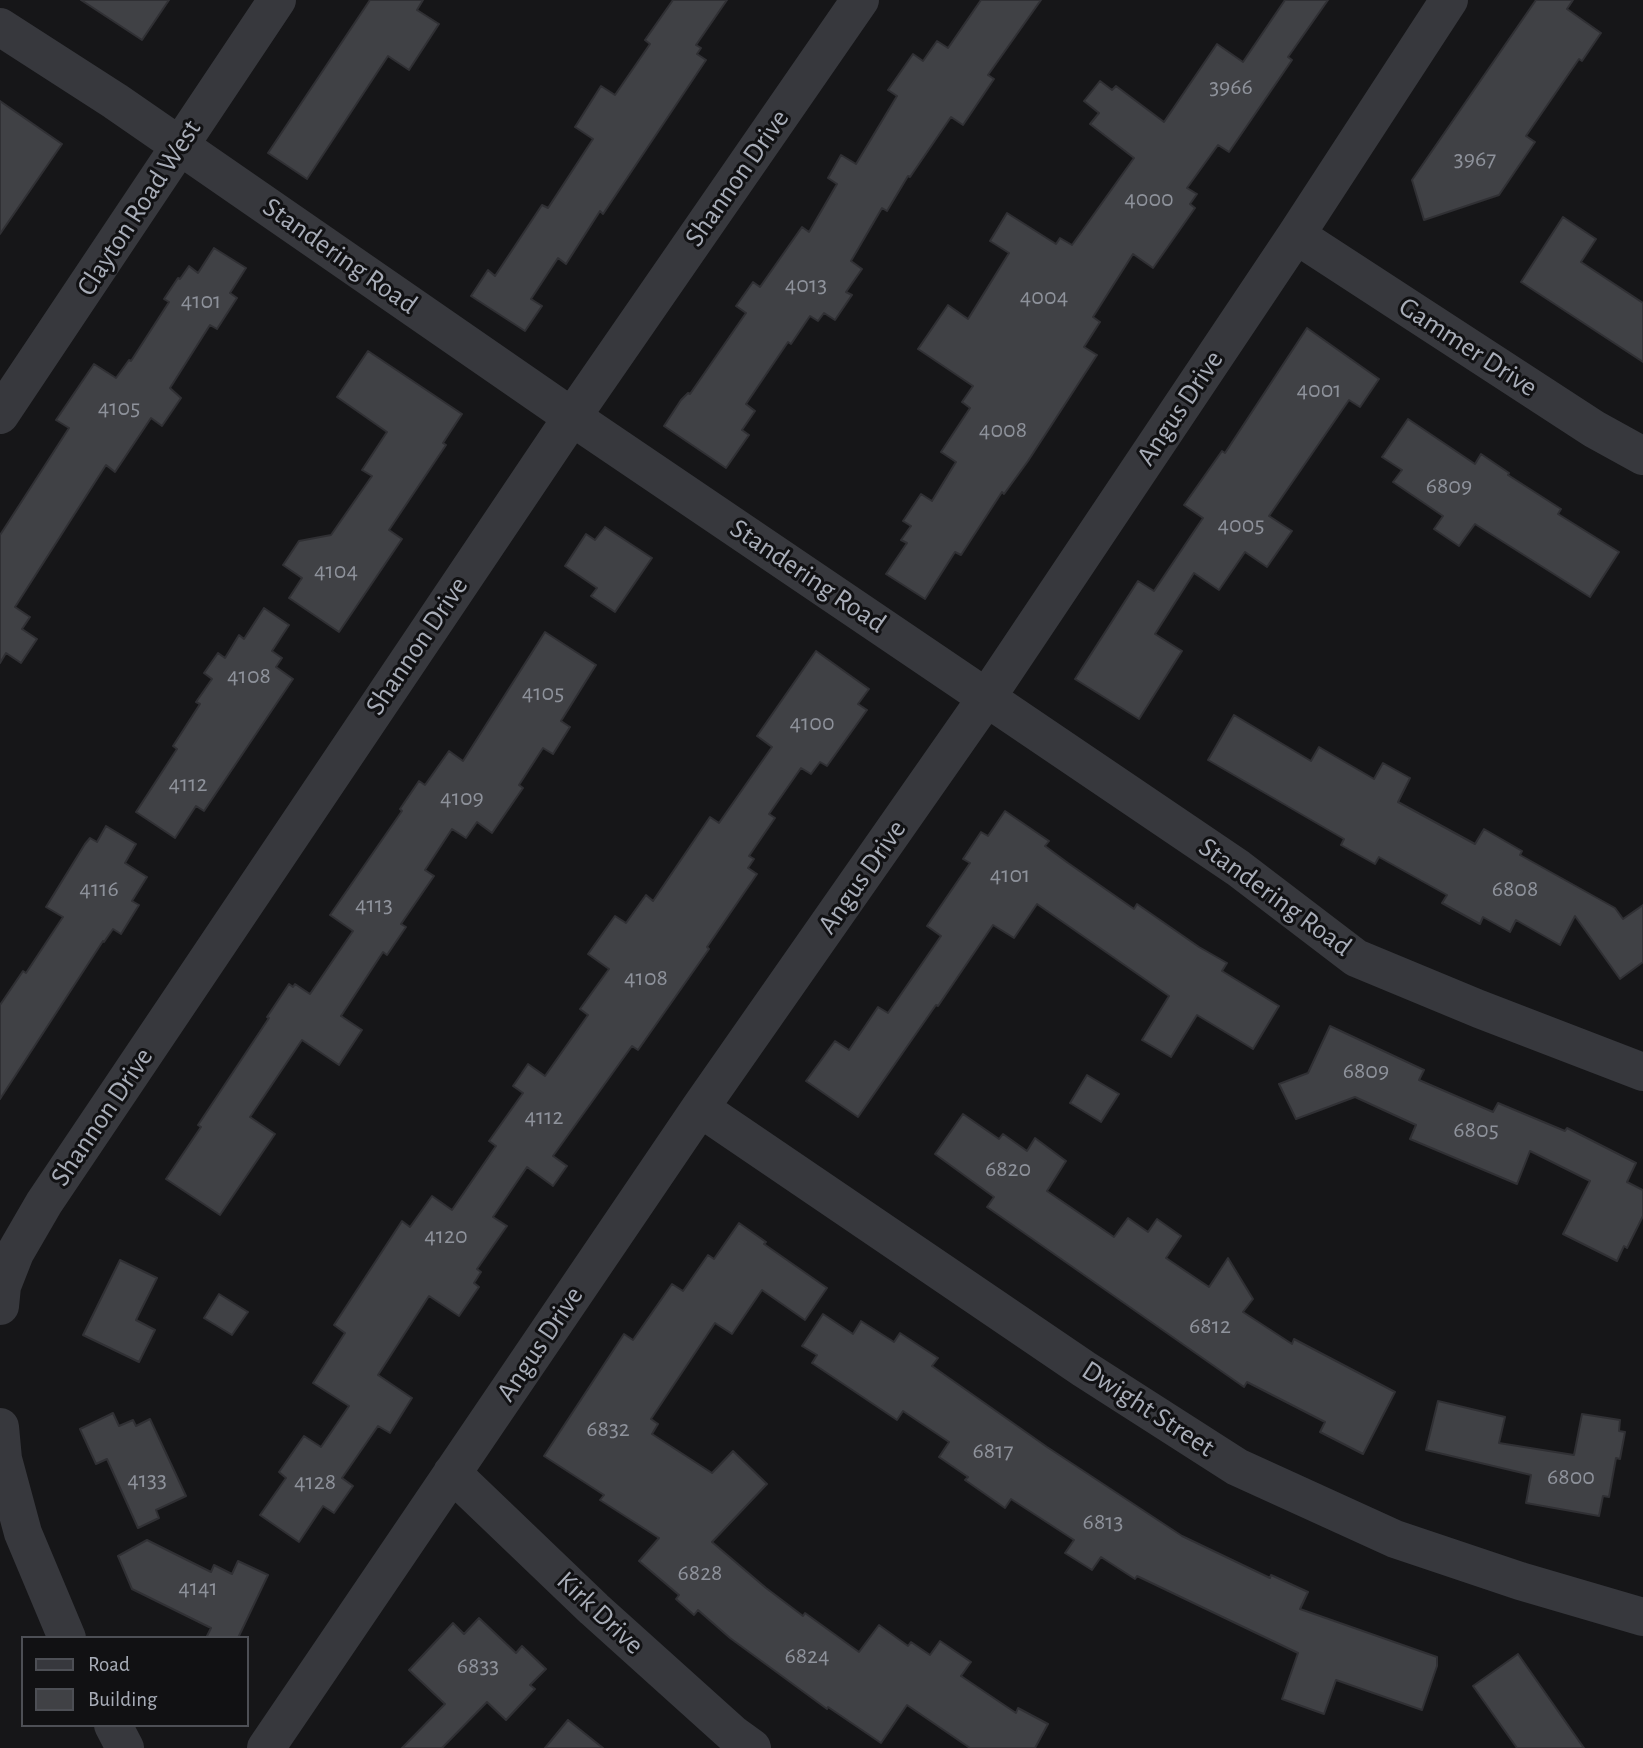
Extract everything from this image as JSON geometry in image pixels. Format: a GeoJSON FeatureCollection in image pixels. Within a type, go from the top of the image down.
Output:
{"type":"FeatureCollection","features":[{"type":"Feature","properties":{"kind":"street","name":"Clayton Road West"},"geometry":{"type":"LineString","coordinates":[[0,415],[277,0]]}},
{"type":"Feature","properties":{"kind":"street","name":"Shannon Drive"},"geometry":{"type":"LineString","coordinates":[[0,1306],[2,1286],[15,1253],[44,1203],[572,416],[860,0]]}},
{"type":"Feature","properties":{"kind":"street","name":"Angus Drive"},"geometry":{"type":"LineString","coordinates":[[266,1748],[700,1108],[987,697],[1296,235],[1449,0]]}},
{"type":"Feature","properties":{"kind":"street","name":"Standering Road"},"geometry":{"type":"LineString","coordinates":[[0,27],[114,100],[572,416],[1238,868],[1356,958],[1643,1072]]}},
{"type":"Feature","properties":{"kind":"street","name":"Gammer Drive"},"geometry":{"type":"LineString","coordinates":[[1296,235],[1594,429],[1643,456]]}},
{"type":"Feature","properties":{"kind":"street","name":"Dwight Street"},"geometry":{"type":"LineString","coordinates":[[700,1108],[1084,1369],[1237,1467],[1395,1539],[1520,1581],[1643,1617]]}},
{"type":"Feature","properties":{"kind":"street"},"geometry":{"type":"LineString","coordinates":[[0,1427],[3,1460],[23,1533],[66,1636]]}},
{"type":"Feature","properties":{"kind":"street","name":"Kirk Drive"},"geometry":{"type":"LineString","coordinates":[[452,1473],[594,1609],[734,1735],[752,1748]]}},
{"type":"Feature","properties":{"kind":"street"},"geometry":{"type":"LineString","coordinates":[[114,1727],[125,1748]]}},
{"type":"Feature","properties":{"kind":"building"},"geometry":{"type":"Polygon","coordinates":[[[81,0],[169,0],[142,40],[81,0]]]}},
{"type":"Feature","properties":{"kind":"building"},"geometry":{"type":"Polygon","coordinates":[[[370,0],[423,0],[417,10],[439,24],[409,70],[388,56],[307,179],[268,153],[370,0]]]}},
{"type":"Feature","properties":{"kind":"building"},"geometry":{"type":"Polygon","coordinates":[[[673,0],[727,0],[696,45],[701,48],[697,54],[706,60],[603,214],[600,211],[566,264],[558,258],[531,299],[542,306],[525,331],[471,296],[488,270],[495,276],[542,205],[548,208],[593,139],[575,127],[601,86],[615,95],[650,44],[645,40],[673,0]]]}},
{"type":"Feature","properties":{"kind":"building"},"geometry":{"type":"Polygon","coordinates":[[[981,0],[1041,0],[988,75],[994,79],[963,125],[951,117],[910,177],[908,176],[887,211],[882,208],[851,261],[862,269],[846,292],[852,295],[835,320],[824,313],[818,321],[810,316],[791,344],[788,342],[746,404],[755,411],[742,430],[749,435],[726,468],[664,426],[681,400],[690,394],[746,313],[736,306],[753,282],[760,287],[802,227],[809,232],[837,184],[828,178],[841,155],[856,164],[897,96],[888,90],[913,54],[923,61],[937,41],[948,48],[981,0]]]}},
{"type":"Feature","properties":{"kind":"building"},"geometry":{"type":"Polygon","coordinates":[[[1285,0],[1328,0],[1288,57],[1292,60],[1229,152],[1218,145],[1187,188],[1197,194],[1190,204],[1195,208],[1153,268],[1133,254],[1093,317],[1100,322],[1084,347],[1097,355],[1028,461],[1004,494],[1002,492],[961,555],[955,552],[925,599],[886,574],[907,543],[901,540],[911,526],[903,521],[921,494],[932,501],[956,462],[941,452],[970,408],[962,402],[973,386],[918,349],[948,305],[968,319],[1009,253],[990,241],[1007,213],[1056,244],[1060,238],[1072,245],[1134,158],[1090,124],[1099,113],[1084,101],[1100,81],[1112,90],[1116,86],[1164,122],[1217,44],[1243,62],[1285,0]]]}},
{"type":"Feature","properties":{"kind":"building"},"geometry":{"type":"Polygon","coordinates":[[[1536,0],[1573,0],[1567,9],[1601,33],[1582,61],[1579,59],[1526,136],[1535,142],[1499,195],[1424,220],[1412,180],[1536,0]]]}},
{"type":"Feature","properties":{"kind":"building"},"geometry":{"type":"Polygon","coordinates":[[[0,101],[62,144],[0,234],[0,101]]]}},
{"type":"Feature","properties":{"kind":"building"},"geometry":{"type":"Polygon","coordinates":[[[1563,217],[1596,239],[1581,262],[1643,303],[1643,362],[1521,282],[1563,217]]]}},
{"type":"Feature","properties":{"kind":"building"},"geometry":{"type":"Polygon","coordinates":[[[214,248],[246,268],[230,293],[237,298],[217,329],[210,325],[170,388],[181,398],[162,426],[151,418],[115,472],[106,465],[15,607],[30,617],[22,629],[37,639],[21,663],[6,653],[0,663],[0,535],[69,428],[56,420],[94,364],[116,378],[129,360],[131,361],[169,302],[164,299],[178,278],[180,279],[189,266],[198,273],[214,248]]]}},
{"type":"Feature","properties":{"kind":"building"},"geometry":{"type":"Polygon","coordinates":[[[1307,328],[1379,379],[1360,407],[1349,400],[1269,516],[1292,531],[1267,567],[1245,552],[1219,590],[1194,573],[1155,634],[1182,651],[1139,719],[1075,679],[1138,581],[1154,591],[1203,518],[1184,505],[1222,451],[1225,453],[1307,328]]]}},
{"type":"Feature","properties":{"kind":"building"},"geometry":{"type":"Polygon","coordinates":[[[368,351],[462,414],[443,443],[446,445],[389,530],[402,539],[339,632],[289,598],[302,578],[283,565],[299,541],[331,535],[372,476],[362,470],[387,432],[337,397],[368,351]]]}},
{"type":"Feature","properties":{"kind":"building"},"geometry":{"type":"Polygon","coordinates":[[[1408,419],[1475,464],[1481,454],[1561,509],[1558,514],[1619,552],[1590,597],[1475,524],[1459,546],[1434,529],[1443,516],[1393,482],[1402,470],[1382,457],[1408,419]]]}},
{"type":"Feature","properties":{"kind":"building"},"geometry":{"type":"Polygon","coordinates":[[[605,527],[652,558],[615,612],[591,596],[597,588],[565,566],[586,534],[595,540],[605,527]]]}},
{"type":"Feature","properties":{"kind":"building"},"geometry":{"type":"Polygon","coordinates":[[[264,608],[289,625],[272,651],[282,658],[276,667],[293,679],[204,811],[196,806],[175,838],[136,812],[177,749],[173,746],[200,704],[196,702],[212,679],[204,673],[218,653],[225,658],[239,635],[244,639],[264,608]]]}},
{"type":"Feature","properties":{"kind":"building"},"geometry":{"type":"Polygon","coordinates":[[[545,632],[596,665],[561,721],[570,727],[553,754],[543,748],[519,785],[523,788],[492,833],[477,822],[466,838],[452,829],[425,870],[434,876],[401,924],[406,927],[387,955],[383,952],[341,1016],[362,1030],[339,1065],[302,1040],[250,1117],[275,1134],[220,1215],[166,1179],[289,984],[293,987],[295,984],[310,994],[353,931],[330,915],[402,811],[400,809],[419,781],[425,785],[449,751],[463,761],[545,632]]]}},
{"type":"Feature","properties":{"kind":"building"},"geometry":{"type":"Polygon","coordinates":[[[816,651],[869,689],[858,704],[867,710],[827,766],[820,762],[811,774],[801,768],[769,814],[775,818],[749,856],[754,859],[748,868],[757,874],[707,947],[709,949],[638,1050],[632,1046],[553,1156],[567,1166],[553,1186],[527,1167],[493,1217],[507,1226],[477,1269],[481,1272],[474,1283],[479,1287],[459,1316],[429,1296],[378,1375],[412,1398],[390,1433],[378,1426],[342,1478],[353,1486],[334,1513],[323,1506],[299,1542],[260,1515],[286,1478],[279,1472],[304,1436],[321,1447],[349,1406],[313,1383],[345,1333],[334,1325],[402,1221],[410,1227],[432,1196],[452,1210],[496,1146],[489,1141],[523,1093],[513,1086],[528,1064],[545,1076],[588,1015],[580,1009],[609,969],[588,954],[615,916],[626,923],[646,895],[653,901],[710,817],[719,823],[772,747],[757,736],[816,651]]]}},
{"type":"Feature","properties":{"kind":"building"},"geometry":{"type":"Polygon","coordinates":[[[1234,715],[1311,761],[1319,747],[1374,779],[1383,763],[1410,778],[1398,802],[1475,844],[1484,829],[1522,851],[1520,855],[1615,908],[1623,919],[1643,905],[1643,962],[1620,979],[1575,916],[1560,945],[1516,920],[1510,932],[1483,917],[1480,924],[1442,903],[1447,895],[1379,857],[1375,864],[1341,845],[1344,839],[1208,760],[1234,715]]]}},
{"type":"Feature","properties":{"kind":"building"},"geometry":{"type":"Polygon","coordinates":[[[1005,811],[1049,841],[1045,846],[1068,863],[1134,909],[1137,904],[1227,963],[1222,971],[1279,1006],[1253,1049],[1197,1015],[1171,1057],[1142,1040],[1169,996],[1037,904],[1014,938],[993,925],[858,1117],[806,1081],[835,1041],[849,1050],[878,1007],[888,1013],[941,936],[927,926],[970,863],[963,859],[981,832],[988,836],[1005,811]]]}},
{"type":"Feature","properties":{"kind":"building"},"geometry":{"type":"Polygon","coordinates":[[[106,826],[136,844],[125,863],[147,877],[132,901],[139,905],[121,934],[113,929],[103,941],[0,1099],[0,1005],[23,971],[26,973],[63,917],[46,907],[85,844],[90,838],[97,842],[106,826]]]}},
{"type":"Feature","properties":{"kind":"building"},"geometry":{"type":"Polygon","coordinates":[[[1330,1026],[1424,1070],[1419,1080],[1493,1112],[1498,1103],[1565,1131],[1567,1128],[1636,1163],[1627,1182],[1643,1190],[1643,1216],[1627,1248],[1624,1246],[1617,1261],[1563,1234],[1590,1181],[1530,1151],[1517,1184],[1410,1139],[1416,1125],[1355,1097],[1296,1119],[1279,1084],[1308,1073],[1330,1026]]]}},
{"type":"Feature","properties":{"kind":"building"},"geometry":{"type":"Polygon","coordinates":[[[1087,1075],[1119,1094],[1101,1122],[1070,1103],[1087,1075]]]}},
{"type":"Feature","properties":{"kind":"building"},"geometry":{"type":"Polygon","coordinates":[[[963,1114],[999,1139],[1003,1134],[1027,1151],[1035,1138],[1066,1161],[1047,1191],[1114,1237],[1128,1218],[1148,1232],[1157,1219],[1181,1236],[1166,1258],[1209,1287],[1228,1258],[1253,1299],[1243,1312],[1292,1344],[1294,1339],[1395,1392],[1363,1454],[1320,1432],[1325,1422],[1247,1382],[1244,1387],[987,1207],[994,1197],[935,1154],[963,1114]]]}},
{"type":"Feature","properties":{"kind":"building"},"geometry":{"type":"Polygon","coordinates":[[[739,1223],[827,1288],[805,1320],[762,1290],[732,1334],[715,1323],[651,1419],[658,1424],[652,1434],[712,1473],[733,1451],[767,1484],[712,1542],[803,1616],[805,1613],[859,1652],[879,1625],[908,1646],[911,1642],[930,1655],[940,1641],[971,1662],[961,1676],[1016,1713],[1018,1708],[1048,1724],[1035,1748],[970,1748],[907,1705],[881,1743],[828,1707],[827,1709],[730,1638],[698,1610],[694,1615],[676,1599],[679,1595],[639,1561],[659,1538],[600,1500],[604,1495],[544,1456],[624,1334],[633,1340],[672,1284],[683,1291],[708,1255],[714,1259],[739,1223]]]}},
{"type":"Feature","properties":{"kind":"building"},"geometry":{"type":"Polygon","coordinates":[[[120,1260],[157,1278],[136,1320],[155,1330],[139,1362],[83,1335],[120,1260]]]}},
{"type":"Feature","properties":{"kind":"building"},"geometry":{"type":"Polygon","coordinates":[[[219,1294],[248,1312],[232,1335],[204,1318],[219,1294]]]}},
{"type":"Feature","properties":{"kind":"building"},"geometry":{"type":"Polygon","coordinates":[[[823,1314],[853,1334],[861,1321],[894,1342],[900,1333],[938,1358],[932,1366],[1047,1447],[1182,1536],[1270,1578],[1271,1575],[1308,1592],[1300,1609],[1437,1657],[1437,1666],[1422,1710],[1336,1680],[1324,1714],[1282,1699],[1298,1653],[1137,1576],[1135,1579],[1101,1557],[1092,1570],[1065,1553],[1074,1540],[1011,1499],[1005,1508],[965,1480],[968,1477],[939,1457],[949,1442],[903,1411],[897,1420],[812,1363],[817,1355],[802,1346],[823,1314]]]}},
{"type":"Feature","properties":{"kind":"building"},"geometry":{"type":"Polygon","coordinates":[[[1438,1401],[1505,1417],[1499,1443],[1574,1455],[1582,1414],[1620,1420],[1619,1431],[1625,1432],[1620,1459],[1616,1458],[1609,1497],[1603,1496],[1599,1516],[1526,1503],[1531,1475],[1426,1450],[1438,1401]]]}},
{"type":"Feature","properties":{"kind":"building"},"geometry":{"type":"Polygon","coordinates":[[[113,1413],[119,1426],[133,1420],[136,1426],[150,1419],[186,1496],[156,1510],[159,1518],[138,1528],[107,1459],[96,1464],[80,1429],[113,1413]]]}},
{"type":"Feature","properties":{"kind":"building"},"geometry":{"type":"Polygon","coordinates":[[[147,1540],[211,1572],[214,1565],[232,1574],[238,1561],[268,1575],[239,1636],[207,1636],[211,1628],[132,1589],[118,1556],[147,1540]]]}},
{"type":"Feature","properties":{"kind":"building"},"geometry":{"type":"Polygon","coordinates":[[[479,1618],[516,1653],[522,1646],[546,1669],[530,1685],[535,1689],[506,1720],[487,1702],[442,1748],[402,1748],[445,1704],[409,1670],[453,1623],[464,1634],[479,1618]]]}},
{"type":"Feature","properties":{"kind":"building"},"geometry":{"type":"Polygon","coordinates":[[[1518,1654],[1584,1748],[1517,1748],[1473,1686],[1518,1654]]]}},
{"type":"Feature","properties":{"kind":"building"},"geometry":{"type":"Polygon","coordinates":[[[568,1720],[603,1748],[545,1748],[568,1720]]]}}]}
